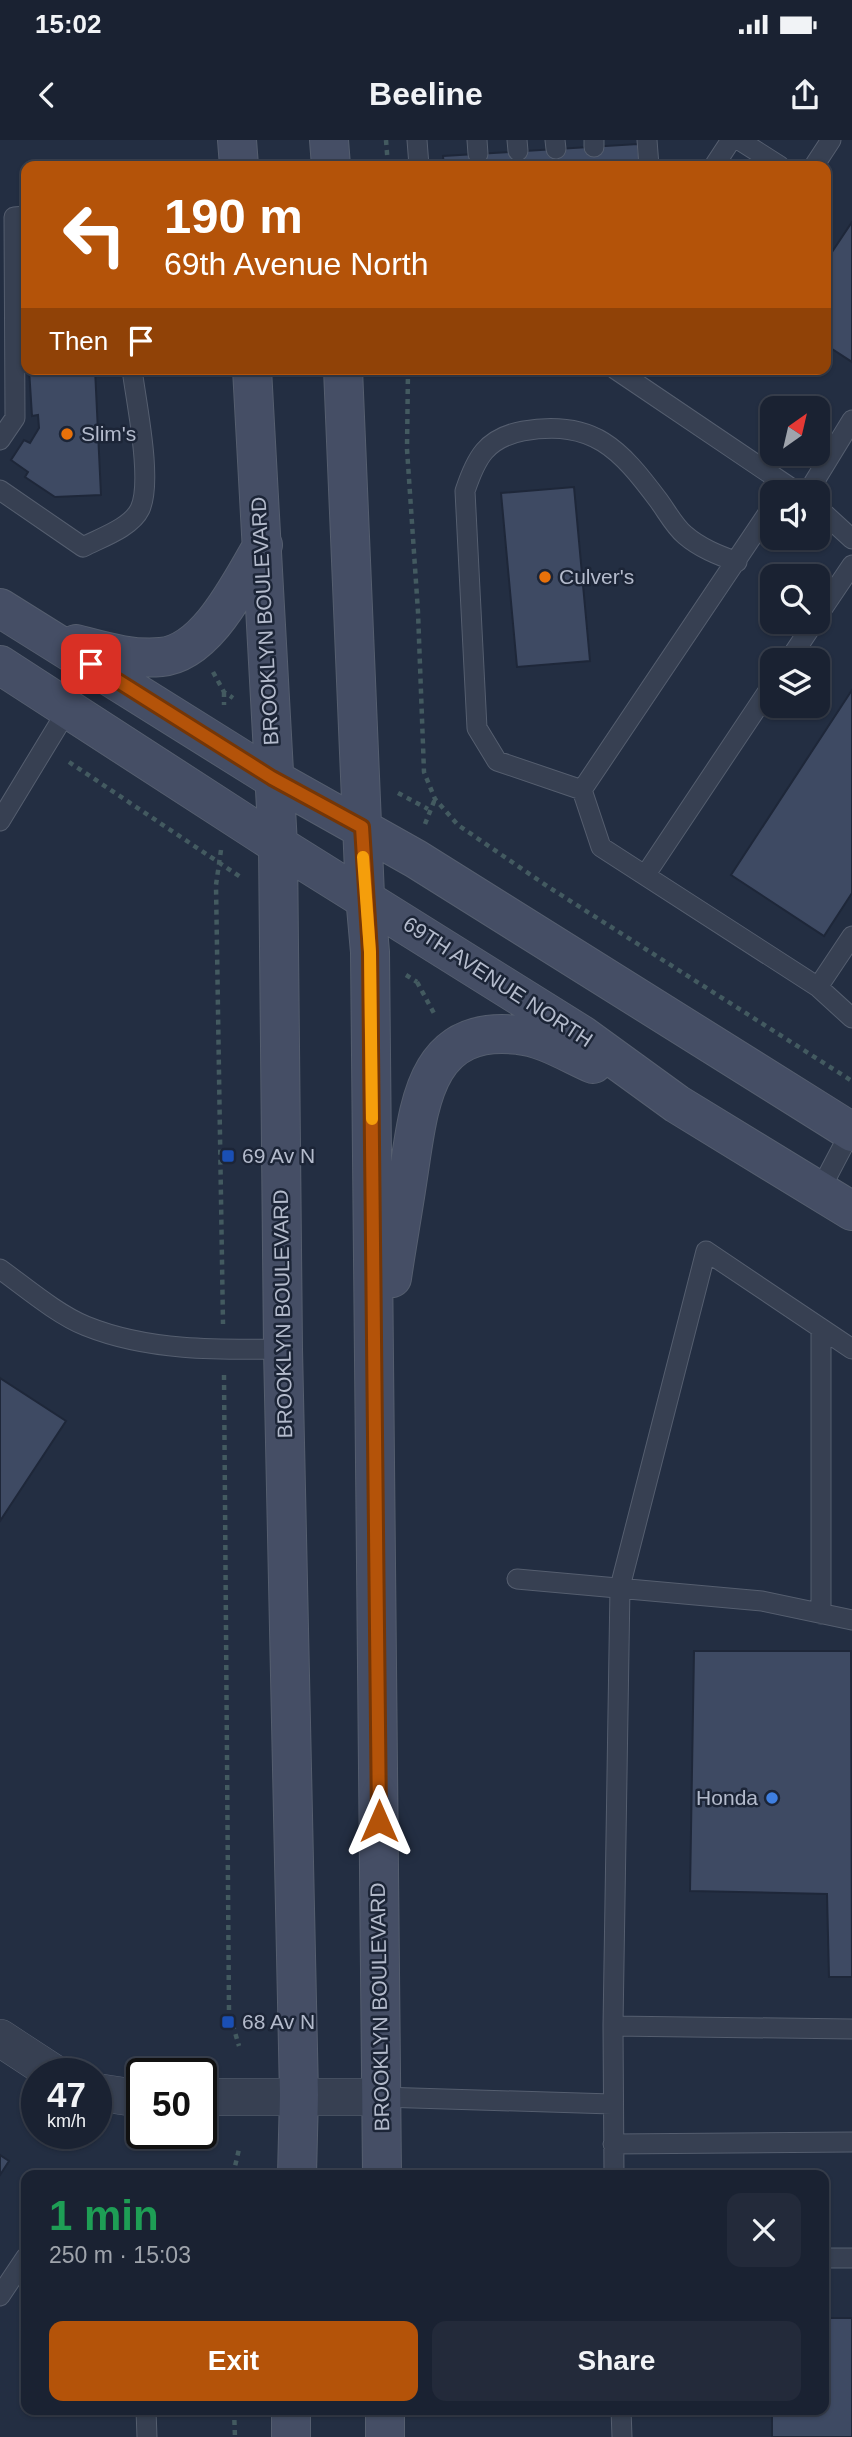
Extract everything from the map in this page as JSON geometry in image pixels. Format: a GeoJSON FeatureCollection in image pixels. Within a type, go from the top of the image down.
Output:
{"type":"FeatureCollection","features":[{"type":"Feature","properties":{"kind":"main road"},"geometry":{"type":"LineString","coordinates":[[237,140],[239,161]]}},
{"type":"Feature","properties":{"kind":"main road"},"geometry":{"type":"LineString","coordinates":[[329,140],[331,161]]}},
{"type":"Feature","properties":{"kind":"main road","name":"BROOKLYN BOULEVARD"},"geometry":{"type":"LineString","coordinates":[[252,375],[263,545],[272,778],[278,845],[283,1349],[299,2095],[297,2170]]}},
{"type":"Feature","properties":{"kind":"main road","name":"BROOKLYN BOULEVARD"},"geometry":{"type":"LineString","coordinates":[[343,375],[365,896],[370,952],[382,2170]]}},
{"type":"Feature","properties":{"kind":"main road"},"geometry":{"type":"LineString","coordinates":[[46,636],[118,655],[163,657],[195,642],[221,614],[263,545]]}},
{"type":"Feature","properties":{"kind":"main road"},"geometry":{"type":"LineString","coordinates":[[0,608],[272,778],[362,827],[852,1131]]}},
{"type":"Feature","properties":{"kind":"main road","name":"69TH AVENUE NORTH"},"geometry":{"type":"LineString","coordinates":[[0,665],[278,845],[365,896],[582,1035],[677,1104],[852,1211]]}},
{"type":"Feature","properties":{"kind":"main road"},"geometry":{"type":"LineString","coordinates":[[375,1379],[420,1102],[430,1073],[444,1057],[465,1041],[492,1033],[522,1035],[561,1049],[677,1104]]}},
{"type":"Feature","properties":{"kind":"main road"},"geometry":{"type":"LineString","coordinates":[[291,2415],[291,2437]]}},
{"type":"Feature","properties":{"kind":"main road"},"geometry":{"type":"LineString","coordinates":[[385,2415],[385,2437]]}},
{"type":"Feature","properties":{"kind":"street"},"geometry":{"type":"LineString","coordinates":[[0,2038],[31,2058]]}},
{"type":"Feature","properties":{"kind":"street"},"geometry":{"type":"LineString","coordinates":[[217,2097],[381,2097]]}},
{"type":"Feature","properties":{"kind":"lane"},"geometry":{"type":"LineString","coordinates":[[416,140],[418,161]]}},
{"type":"Feature","properties":{"kind":"lane"},"geometry":{"type":"LineString","coordinates":[[647,140],[649,161]]}},
{"type":"Feature","properties":{"kind":"lane"},"geometry":{"type":"LineString","coordinates":[[717,161],[731,140]]}},
{"type":"Feature","properties":{"kind":"lane"},"geometry":{"type":"LineString","coordinates":[[739,140],[772,161]]}},
{"type":"Feature","properties":{"kind":"lane"},"geometry":{"type":"LineString","coordinates":[[817,161],[831,140]]}},
{"type":"Feature","properties":{"kind":"lane"},"geometry":{"type":"LineString","coordinates":[[0,440],[15,418],[14,217],[21,216]]}},
{"type":"Feature","properties":{"kind":"lane"},"geometry":{"type":"LineString","coordinates":[[0,490],[83,547],[123,526],[140,510],[146,481],[133,375]]}},
{"type":"Feature","properties":{"kind":"lane"},"geometry":{"type":"LineString","coordinates":[[624,375],[774,480]]}},
{"type":"Feature","properties":{"kind":"lane"},"geometry":{"type":"LineString","coordinates":[[815,480],[852,421]]}},
{"type":"Feature","properties":{"kind":"lane"},"geometry":{"type":"LineString","coordinates":[[582,790],[497,761],[477,728],[465,491],[476,457],[505,434],[548,427],[594,436],[627,459],[683,534],[708,550],[737,562]]}},
{"type":"Feature","properties":{"kind":"lane"},"geometry":{"type":"LineString","coordinates":[[830,519],[852,540]]}},
{"type":"Feature","properties":{"kind":"lane"},"geometry":{"type":"LineString","coordinates":[[582,790],[760,526]]}},
{"type":"Feature","properties":{"kind":"lane"},"geometry":{"type":"LineString","coordinates":[[830,598],[852,565]]}},
{"type":"Feature","properties":{"kind":"lane"},"geometry":{"type":"LineString","coordinates":[[646,874],[760,703]]}},
{"type":"Feature","properties":{"kind":"lane"},"geometry":{"type":"LineString","coordinates":[[0,821],[68,709]]}},
{"type":"Feature","properties":{"kind":"lane"},"geometry":{"type":"LineString","coordinates":[[582,790],[601,847],[818,987],[852,1018]]}},
{"type":"Feature","properties":{"kind":"lane"},"geometry":{"type":"LineString","coordinates":[[818,987],[852,936]]}},
{"type":"Feature","properties":{"kind":"lane"},"geometry":{"type":"LineString","coordinates":[[820,1190],[852,1131]]}},
{"type":"Feature","properties":{"kind":"lane"},"geometry":{"type":"LineString","coordinates":[[614,2170],[612,2104],[620,1587],[706,1251],[852,1349]]}},
{"type":"Feature","properties":{"kind":"lane"},"geometry":{"type":"LineString","coordinates":[[0,1269],[83,1325],[138,1343],[224,1350],[283,1349]]}},
{"type":"Feature","properties":{"kind":"lane"},"geometry":{"type":"LineString","coordinates":[[821,1328],[821,1614]]}},
{"type":"Feature","properties":{"kind":"lane"},"geometry":{"type":"LineString","coordinates":[[517,1579],[762,1601],[852,1620]]}},
{"type":"Feature","properties":{"kind":"lane"},"geometry":{"type":"LineString","coordinates":[[613,2026],[852,2029]]}},
{"type":"Feature","properties":{"kind":"lane"},"geometry":{"type":"LineString","coordinates":[[381,2097],[612,2104]]}},
{"type":"Feature","properties":{"kind":"lane"},"geometry":{"type":"LineString","coordinates":[[613,2144],[852,2142]]}},
{"type":"Feature","properties":{"kind":"lane"},"geometry":{"type":"LineString","coordinates":[[829,2258],[852,2258]]}},
{"type":"Feature","properties":{"kind":"lane"},"geometry":{"type":"LineString","coordinates":[[0,2296],[21,2264]]}},
{"type":"Feature","properties":{"kind":"lane"},"geometry":{"type":"LineString","coordinates":[[146,2415],[146,2437]]}},
{"type":"Feature","properties":{"kind":"lane"},"geometry":{"type":"LineString","coordinates":[[621,2415],[622,2437]]}},
{"type":"Feature","properties":{"kind":"path"},"geometry":{"type":"LineString","coordinates":[[386,140],[388,161]]}},
{"type":"Feature","properties":{"kind":"path"},"geometry":{"type":"LineString","coordinates":[[408,375],[407,449],[418,612],[424,772],[435,799],[458,825],[547,886],[852,1081]]}},
{"type":"Feature","properties":{"kind":"path"},"geometry":{"type":"LineString","coordinates":[[210,667],[224,692]]}},
{"type":"Feature","properties":{"kind":"path"},"geometry":{"type":"LineString","coordinates":[[44,747],[220,866],[216,885],[224,1350],[229,2012],[239,2046]]}},
{"type":"Feature","properties":{"kind":"path"},"geometry":{"type":"LineString","coordinates":[[234,2170],[239,2148]]}},
{"type":"Feature","properties":{"kind":"path"},"geometry":{"type":"LineString","coordinates":[[234,2415],[235,2437]]}},
{"type":"Feature","properties":{"kind":"building"},"geometry":{"type":"Polygon","coordinates":[[[638,144],[640,161],[444,161],[443,156],[638,144]]]}},
{"type":"Feature","properties":{"kind":"building"},"geometry":{"type":"Polygon","coordinates":[[[852,222],[852,362],[831,348],[831,254],[852,222]]]}},
{"type":"Feature","properties":{"kind":"building","name":"Slim's"},"geometry":{"type":"Polygon","coordinates":[[[29,375],[95,375],[101,495],[55,497],[25,477],[28,472],[11,460],[24,440],[30,443],[39,428],[38,415],[32,416],[29,375]]]}},
{"type":"Feature","properties":{"kind":"building","name":"Culver's"},"geometry":{"type":"Polygon","coordinates":[[[574,487],[590,661],[517,667],[501,493],[574,487]]]}},
{"type":"Feature","properties":{"kind":"building"},"geometry":{"type":"Polygon","coordinates":[[[852,690],[852,893],[824,936],[731,875],[852,690]]]}},
{"type":"Feature","properties":{"kind":"building"},"geometry":{"type":"Polygon","coordinates":[[[0,1378],[66,1421],[0,1521],[0,1378]]]}},
{"type":"Feature","properties":{"kind":"building","name":"Honda"},"geometry":{"type":"Polygon","coordinates":[[[694,1651],[851,1651],[852,1977],[829,1977],[827,1894],[690,1891],[694,1651]]]}},
{"type":"Feature","properties":{"kind":"building"},"geometry":{"type":"Polygon","coordinates":[[[0,2155],[9,2161],[0,2175],[0,2155]]]}},
{"type":"Feature","properties":{"kind":"building"},"geometry":{"type":"Polygon","coordinates":[[[829,2318],[852,2318],[852,2437],[772,2437],[772,2415],[829,2415],[829,2318]]]}},
{"type":"Feature","properties":{"kind":"slow traffic"},"geometry":{"type":"LineString","coordinates":[[363,857],[370,952],[372,1119]]}},
{"type":"Feature","properties":{"kind":"place","name":"Slim's"},"geometry":{"type":"Point","coordinates":[67,434]}},
{"type":"Feature","properties":{"kind":"place","name":"Culver's"},"geometry":{"type":"Point","coordinates":[545,577]}},
{"type":"Feature","properties":{"kind":"place","name":"69 Av N"},"geometry":{"type":"Point","coordinates":[228,1156]}},
{"type":"Feature","properties":{"kind":"place","name":"Honda"},"geometry":{"type":"Point","coordinates":[772,1798]}},
{"type":"Feature","properties":{"kind":"place","name":"68 Av N"},"geometry":{"type":"Point","coordinates":[228,2022]}},
{"type":"Feature","properties":{"kind":"route"},"geometry":{"type":"LineString","coordinates":[[91,664],[272,778],[362,827],[370,952],[379,1821]]}}]}
